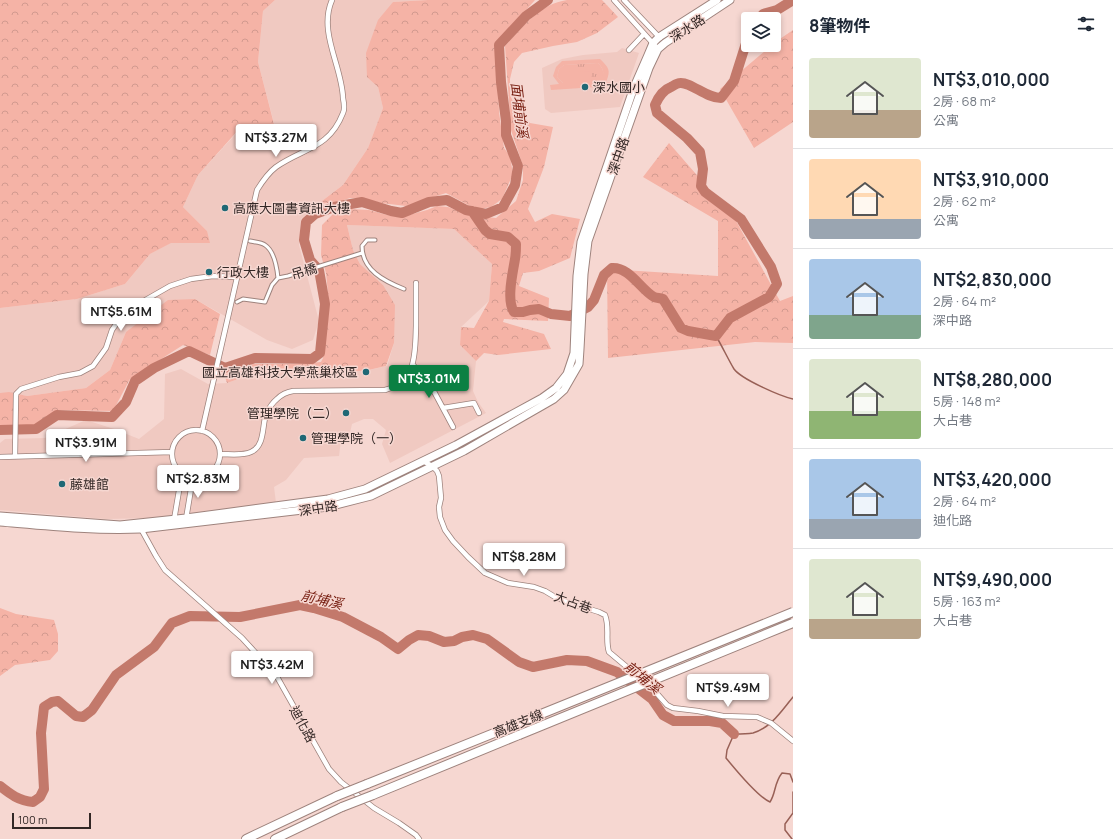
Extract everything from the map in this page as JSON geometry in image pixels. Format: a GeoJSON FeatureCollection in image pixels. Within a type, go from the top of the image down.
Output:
{"type":"FeatureCollection","features":[{"type":"Feature","properties":{"kind":"highway","name":"高雄支線"},"geometry":{"type":"LineString","coordinates":[[246,839],[337,796],[793,612]]}},
{"type":"Feature","properties":{"kind":"highway","name":"高雄支線"},"geometry":{"type":"LineString","coordinates":[[275,839],[342,807],[793,624]]}},
{"type":"Feature","properties":{"kind":"main road","name":"深水路"},"geometry":{"type":"LineString","coordinates":[[656,46],[659,37],[717,0]]}},
{"type":"Feature","properties":{"kind":"main road","name":"深水路"},"geometry":{"type":"LineString","coordinates":[[665,43],[730,0]]}},
{"type":"Feature","properties":{"kind":"main road","name":"深中路"},"geometry":{"type":"LineString","coordinates":[[0,516],[120,525],[179,526],[328,507],[371,496],[434,468],[554,399],[564,390],[577,368],[580,349],[581,242],[634,87],[656,46],[665,43]]}},
{"type":"Feature","properties":{"kind":"main road","name":"深中路"},"geometry":{"type":"LineString","coordinates":[[0,522],[86,529],[121,530],[186,518],[328,499],[346,495],[371,486],[469,438],[542,398],[556,388],[567,374],[574,353],[580,275]]}},
{"type":"Feature","properties":{"kind":"street"},"geometry":{"type":"LineString","coordinates":[[202,431],[257,190],[265,178],[276,167],[322,143],[337,127],[344,111],[343,88],[328,31],[330,4],[332,0]]}},
{"type":"Feature","properties":{"kind":"street"},"geometry":{"type":"LineString","coordinates":[[614,0],[656,46]]}},
{"type":"Feature","properties":{"kind":"street"},"geometry":{"type":"LineString","coordinates":[[624,0],[665,43]]}},
{"type":"Feature","properties":{"kind":"street"},"geometry":{"type":"LineString","coordinates":[[628,50],[643,31]]}},
{"type":"Feature","properties":{"kind":"street"},"geometry":{"type":"LineString","coordinates":[[250,240],[265,245],[271,252],[277,268],[278,278]]}},
{"type":"Feature","properties":{"kind":"street"},"geometry":{"type":"LineString","coordinates":[[375,240],[367,240],[362,246],[362,253],[368,267],[381,279],[404,289]]}},
{"type":"Feature","properties":{"kind":"street","name":"吊橋"},"geometry":{"type":"LineString","coordinates":[[237,302],[243,299],[265,302],[272,285],[278,278],[362,253]]}},
{"type":"Feature","properties":{"kind":"street"},"geometry":{"type":"LineString","coordinates":[[15,457],[16,394],[21,389],[59,377],[80,373],[93,366],[106,348],[112,330],[119,320],[135,306],[170,286],[192,279],[213,276],[236,277]]}},
{"type":"Feature","properties":{"kind":"street"},"geometry":{"type":"LineString","coordinates":[[220,454],[245,454],[258,448],[266,414],[272,403],[282,394],[293,391],[385,390],[393,388],[400,382],[409,372],[415,357],[416,282]]}},
{"type":"Feature","properties":{"kind":"street"},"geometry":{"type":"LineString","coordinates":[[413,365],[430,384],[453,427]]}},
{"type":"Feature","properties":{"kind":"street"},"geometry":{"type":"LineString","coordinates":[[443,408],[474,403],[479,413]]}},
{"type":"Feature","properties":{"kind":"street"},"geometry":{"type":"LineString","coordinates":[[195,430],[209,434],[215,439],[219,446],[220,454],[216,468],[204,476],[193,477],[182,473],[177,468],[173,461],[172,452],[173,445],[182,435],[195,430]]}},
{"type":"Feature","properties":{"kind":"street"},"geometry":{"type":"LineString","coordinates":[[0,457],[172,452]]}},
{"type":"Feature","properties":{"kind":"street"},"geometry":{"type":"LineString","coordinates":[[423,461],[434,468]]}},
{"type":"Feature","properties":{"kind":"street","name":"大占巷"},"geometry":{"type":"LineString","coordinates":[[434,468],[440,482],[440,517],[445,530],[468,557],[485,573],[508,583],[534,587],[555,597],[604,615],[608,629],[607,646],[609,652],[652,688],[667,705],[673,708],[723,716],[757,717],[771,723],[793,741]]}},
{"type":"Feature","properties":{"kind":"street"},"geometry":{"type":"LineString","coordinates":[[182,473],[174,520],[179,526],[186,518],[193,477]]}},
{"type":"Feature","properties":{"kind":"street","name":"迪化路"},"geometry":{"type":"LineString","coordinates":[[140,526],[165,570],[242,638],[276,675],[328,769],[374,808],[399,823],[416,835],[419,839]]}},
{"type":"Feature","properties":{"kind":"shaded area","name":"國立高雄科技大學燕巢校區"},"geometry":{"type":"Polygon","coordinates":[[[275,0],[428,0],[393,2],[378,87],[383,108],[368,148],[343,185],[301,219],[299,245],[319,321],[313,340],[292,349],[267,340],[195,299],[126,332],[110,370],[86,388],[27,396],[0,393],[0,308],[77,299],[125,284],[150,254],[170,243],[207,231],[183,207],[198,175],[242,127],[275,127],[258,62],[263,11],[275,0]]]}},
{"type":"Feature","properties":{"kind":"shaded area","name":"深水國小"},"geometry":{"type":"Polygon","coordinates":[[[622,48],[639,53],[620,107],[551,113],[545,109],[542,68],[562,59],[583,55],[617,52],[622,48]]]}},
{"type":"Feature","properties":{"kind":"shaded area","name":"國立高雄科技大學燕巢校區"},"geometry":{"type":"Polygon","coordinates":[[[347,225],[454,229],[492,264],[489,301],[461,327],[460,345],[476,361],[473,391],[478,402],[486,413],[390,463],[382,444],[386,430],[373,419],[364,419],[352,424],[349,437],[341,440],[339,456],[304,458],[286,480],[274,487],[276,503],[155,518],[106,519],[0,510],[0,443],[5,439],[45,438],[86,420],[139,439],[164,419],[165,374],[181,369],[208,384],[227,383],[264,370],[364,371],[387,366],[394,343],[383,285],[360,264],[353,250],[347,225]]]}},
{"type":"Feature","properties":{"kind":"green space"},"geometry":{"type":"Polygon","coordinates":[[[0,0],[275,0],[263,11],[258,62],[275,128],[241,127],[198,175],[183,207],[207,231],[210,243],[171,243],[150,254],[125,284],[77,299],[0,308],[0,0]]]}},
{"type":"Feature","properties":{"kind":"green space"},"geometry":{"type":"Polygon","coordinates":[[[428,0],[535,0],[497,43],[499,112],[504,148],[510,156],[513,174],[502,199],[491,207],[480,209],[468,205],[446,193],[406,206],[381,203],[361,198],[350,198],[338,202],[318,204],[343,185],[368,148],[383,108],[378,87],[367,77],[366,53],[378,20],[393,2],[428,0]]]}},
{"type":"Feature","properties":{"kind":"green space"},"geometry":{"type":"Polygon","coordinates":[[[567,0],[602,0],[618,17],[597,33],[577,42],[522,53],[514,62],[510,79],[510,95],[516,108],[530,123],[553,127],[544,167],[528,209],[535,222],[552,214],[580,219],[570,258],[539,271],[523,273],[519,286],[549,298],[548,321],[504,319],[503,322],[544,334],[551,349],[498,355],[484,353],[476,361],[460,345],[461,327],[474,328],[489,301],[492,264],[454,229],[347,225],[353,250],[360,264],[383,285],[395,305],[394,343],[386,366],[364,371],[264,370],[227,383],[224,374],[239,372],[253,364],[297,364],[321,362],[323,358],[329,303],[326,273],[321,255],[322,225],[335,212],[350,209],[369,210],[402,217],[437,206],[448,207],[469,215],[496,218],[516,201],[523,180],[523,166],[511,130],[505,46],[532,17],[540,11],[557,2],[567,0]]]}},
{"type":"Feature","properties":{"kind":"green space"},"geometry":{"type":"Polygon","coordinates":[[[793,30],[793,122],[754,148],[720,89],[764,52],[781,52],[781,38],[793,30]]]}},
{"type":"Feature","properties":{"kind":"green space"},"geometry":{"type":"Polygon","coordinates":[[[600,59],[608,69],[609,72],[606,82],[610,82],[611,86],[551,90],[550,85],[559,84],[553,76],[556,67],[562,61],[600,59]],[[598,63],[564,65],[559,69],[557,77],[565,83],[565,72],[591,71],[592,82],[598,82],[603,75],[603,71],[598,63]]]}},
{"type":"Feature","properties":{"kind":"green space"},"geometry":{"type":"Polygon","coordinates":[[[598,63],[603,70],[604,76],[598,82],[563,83],[557,77],[559,69],[564,65],[598,63]]]}},
{"type":"Feature","properties":{"kind":"green space"},"geometry":{"type":"Polygon","coordinates":[[[669,143],[735,219],[780,301],[793,296],[793,343],[755,342],[608,358],[607,269],[718,276],[718,221],[643,177],[669,143]]]}},
{"type":"Feature","properties":{"kind":"green space"},"geometry":{"type":"Polygon","coordinates":[[[195,299],[220,314],[210,355],[183,345],[130,379],[113,411],[58,410],[36,425],[0,425],[0,393],[9,392],[27,396],[86,388],[110,370],[126,332],[168,300],[195,299]]]}},
{"type":"Feature","properties":{"kind":"green space"},"geometry":{"type":"Polygon","coordinates":[[[0,608],[16,614],[54,620],[58,634],[58,651],[50,660],[15,665],[0,676],[0,608]]]}},
{"type":"Feature","properties":{"kind":"waterway","name":"面埔前溪"},"geometry":{"type":"LineString","coordinates":[[0,430],[36,429],[57,415],[112,417],[126,402],[135,381],[154,368],[189,351],[225,368],[255,358],[312,359],[320,353],[325,304],[319,270],[310,260],[304,240],[306,222],[315,214],[334,207],[362,202],[402,213],[429,202],[447,200],[466,210],[486,214],[503,207],[515,185],[518,166],[506,135],[499,45],[526,16],[548,0]]}},
{"type":"Feature","properties":{"kind":"waterway"},"geometry":{"type":"LineString","coordinates":[[770,12],[777,10],[793,0]]}},
{"type":"Feature","properties":{"kind":"waterway"},"geometry":{"type":"LineString","coordinates":[[472,211],[485,230],[490,234],[508,237],[516,244],[516,255],[510,293],[510,300],[514,312],[539,309],[551,314],[570,316],[588,307],[594,300],[604,275],[612,268],[624,271],[654,297],[663,299],[681,328],[688,331],[716,336],[730,318],[769,297],[777,284],[771,267],[741,219],[705,192],[701,186],[703,169],[700,152],[687,138],[657,113],[655,105],[663,92],[680,83],[689,85],[710,96],[721,98],[734,81],[743,52]]}},
{"type":"Feature","properties":{"kind":"waterway"},"geometry":{"type":"LineString","coordinates":[[716,336],[734,369],[738,373],[761,387],[793,399]]}},
{"type":"Feature","properties":{"kind":"waterway","name":"前埔溪"},"geometry":{"type":"LineString","coordinates":[[0,786],[19,799],[33,802],[40,797],[44,789],[41,733],[44,707],[52,702],[58,701],[76,716],[83,717],[92,710],[116,675],[154,647],[172,623],[190,616],[240,617],[300,605],[343,617],[381,637],[398,649],[418,635],[429,636],[444,642],[454,641],[462,637],[473,635],[487,639],[519,662],[533,667],[567,660],[587,661],[617,672],[652,699],[663,715],[674,721],[710,721],[722,723],[734,734]]}},
{"type":"Feature","properties":{"kind":"waterway"},"geometry":{"type":"LineString","coordinates":[[793,697],[776,718],[759,731],[746,734],[734,734],[727,750],[726,758],[753,789],[770,802],[779,777],[782,773],[790,774],[793,782]]}},
{"type":"Feature","properties":{"kind":"waterway"},"geometry":{"type":"LineString","coordinates":[[792,839],[785,830],[785,824],[793,813],[793,792]]}},
{"type":"Feature","properties":{"kind":"place","name":"深水國小"},"geometry":{"type":"Point","coordinates":[585,87]}},
{"type":"Feature","properties":{"kind":"place","name":"高應大圖書資訊大樓"},"geometry":{"type":"Point","coordinates":[225,208]}},
{"type":"Feature","properties":{"kind":"place","name":"行政大樓"},"geometry":{"type":"Point","coordinates":[209,272]}},
{"type":"Feature","properties":{"kind":"place","name":"國立高雄科技大學燕巢校區"},"geometry":{"type":"Point","coordinates":[366,372]}},
{"type":"Feature","properties":{"kind":"place","name":"管理學院（二）"},"geometry":{"type":"Point","coordinates":[346,413]}},
{"type":"Feature","properties":{"kind":"place","name":"管理學院（一）"},"geometry":{"type":"Point","coordinates":[303,438]}},
{"type":"Feature","properties":{"kind":"place","name":"藤雄館"},"geometry":{"type":"Point","coordinates":[62,484]}}]}
